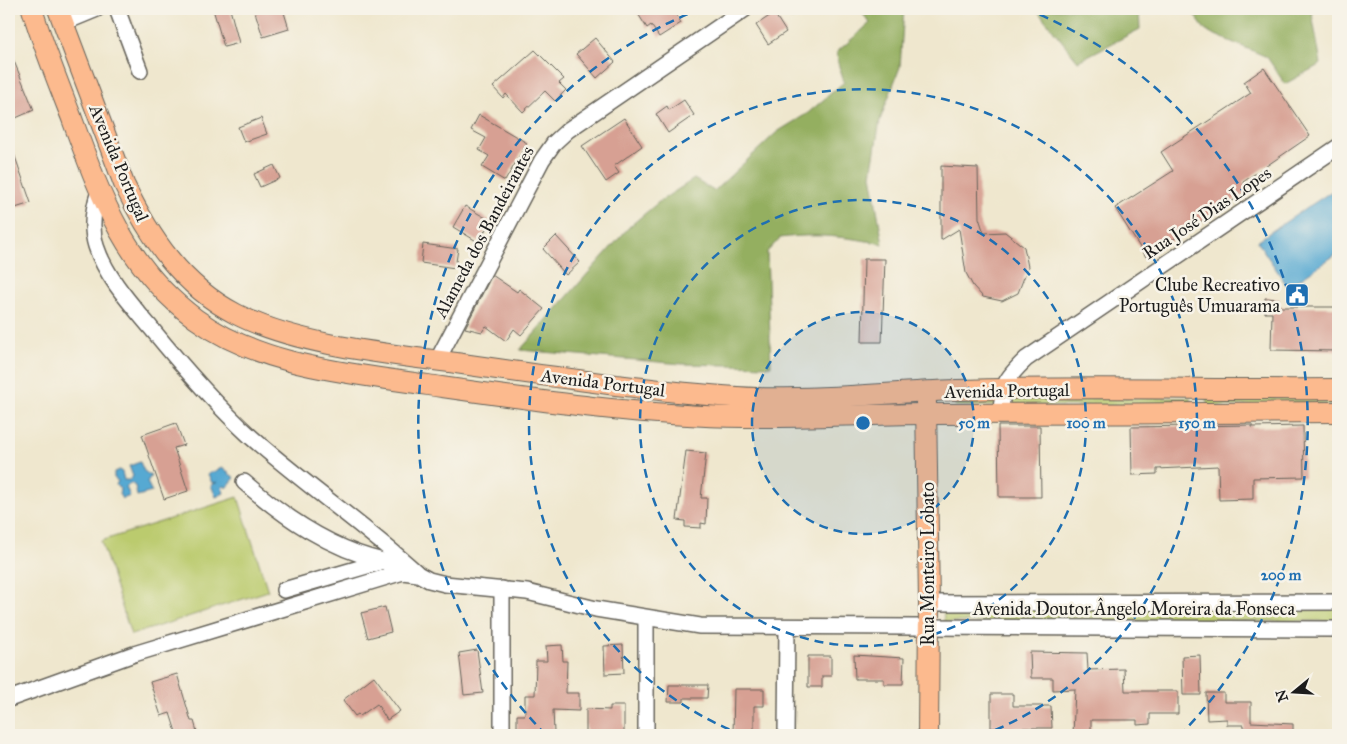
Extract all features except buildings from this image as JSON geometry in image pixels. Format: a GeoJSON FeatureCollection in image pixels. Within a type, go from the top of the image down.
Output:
{"type":"FeatureCollection","features":[{"type":"Feature","properties":{"kind":"main road","name":"Avenida Portugal"},"geometry":{"type":"LineString","coordinates":[[32,9],[99,191],[127,245],[150,276],[177,303],[217,333],[238,343],[282,358],[333,370],[490,394],[641,411],[744,418],[926,414],[1338,412]]}},
{"type":"Feature","properties":{"kind":"main road","name":"Avenida Portugal"},"geometry":{"type":"LineString","coordinates":[[61,16],[128,192],[148,230],[179,271],[216,302],[236,314],[261,324],[338,345],[437,361],[704,395],[759,398],[1002,390],[1338,390]]}},
{"type":"Feature","properties":{"kind":"main road"},"geometry":{"type":"LineString","coordinates":[[1198,390],[1198,413]]}},
{"type":"Feature","properties":{"kind":"main road","name":"Rua Monteiro Lobato"},"geometry":{"type":"LineString","coordinates":[[926,393],[929,602],[928,735]]}},
{"type":"Feature","properties":{"kind":"street"},"geometry":{"type":"LineString","coordinates":[[61,16],[97,9]]}},
{"type":"Feature","properties":{"kind":"street"},"geometry":{"type":"LineString","coordinates":[[117,9],[140,71]]}},
{"type":"Feature","properties":{"kind":"street","name":"Alameda dos Bandeirantes"},"geometry":{"type":"LineString","coordinates":[[437,361],[542,160],[554,143],[568,130],[745,9]]}},
{"type":"Feature","properties":{"kind":"street","name":"Rua José Dias Lopes"},"geometry":{"type":"LineString","coordinates":[[1002,390],[1011,374],[1026,359],[1338,147]]}},
{"type":"Feature","properties":{"kind":"street"},"geometry":{"type":"LineString","coordinates":[[99,191],[92,215],[96,245],[106,270],[136,310],[199,386],[251,437],[292,472],[385,544],[418,574]]}},
{"type":"Feature","properties":{"kind":"street"},"geometry":{"type":"LineString","coordinates":[[1001,414],[1002,390]]}},
{"type":"Feature","properties":{"kind":"street"},"geometry":{"type":"LineString","coordinates":[[244,482],[264,499],[332,544],[360,556],[384,561],[403,572],[418,574]]}},
{"type":"Feature","properties":{"kind":"street"},"geometry":{"type":"LineString","coordinates":[[284,590],[384,561]]}},
{"type":"Feature","properties":{"kind":"street"},"geometry":{"type":"LineString","coordinates":[[9,699],[134,654],[403,572]]}},
{"type":"Feature","properties":{"kind":"street","name":"Avenida Doutor Ângelo Moreira da Fonseca"},"geometry":{"type":"LineString","coordinates":[[418,574],[429,580],[445,584],[502,589],[646,618],[700,626],[787,628],[929,626],[1338,629]]}},
{"type":"Feature","properties":{"kind":"street"},"geometry":{"type":"LineString","coordinates":[[502,589],[502,735]]}},
{"type":"Feature","properties":{"kind":"street","name":"Avenida Doutor Ângelo Moreira da Fonseca"},"geometry":{"type":"LineString","coordinates":[[929,602],[1338,602]]}},
{"type":"Feature","properties":{"kind":"street"},"geometry":{"type":"LineString","coordinates":[[646,618],[646,735]]}},
{"type":"Feature","properties":{"kind":"street"},"geometry":{"type":"LineString","coordinates":[[786,735],[787,628]]}},
{"type":"Feature","properties":{"kind":"green space"},"geometry":{"type":"Polygon","coordinates":[[[784,9],[808,9],[792,19],[784,9]]]}},
{"type":"Feature","properties":{"kind":"green space"},"geometry":{"type":"Polygon","coordinates":[[[859,9],[904,9],[900,67],[880,120],[871,175],[883,244],[857,239],[806,236],[780,238],[767,252],[771,366],[682,364],[520,350],[630,226],[660,201],[694,179],[714,191],[777,132],[808,113],[844,82],[838,63],[837,52],[870,23],[859,9]]]}},
{"type":"Feature","properties":{"kind":"green space"},"geometry":{"type":"Polygon","coordinates":[[[1036,9],[1139,9],[1140,29],[1078,61],[1036,9]]]}},
{"type":"Feature","properties":{"kind":"green space"},"geometry":{"type":"Polygon","coordinates":[[[1190,9],[1318,9],[1312,14],[1321,64],[1285,84],[1267,57],[1206,31],[1190,9]]]}},
{"type":"Feature","properties":{"kind":"green space"},"geometry":{"type":"Polygon","coordinates":[[[1338,397],[1338,405],[1207,406],[1207,398],[1338,397]]]}},
{"type":"Feature","properties":{"kind":"green space"},"geometry":{"type":"Polygon","coordinates":[[[956,398],[1190,398],[1190,406],[955,406],[956,398]]]}},
{"type":"Feature","properties":{"kind":"green space"},"geometry":{"type":"Polygon","coordinates":[[[238,497],[268,591],[131,635],[101,541],[238,497]]]}},
{"type":"Feature","properties":{"kind":"green space"},"geometry":{"type":"Polygon","coordinates":[[[1338,605],[1338,621],[944,622],[943,608],[1338,605]]]}},
{"type":"Feature","properties":{"kind":"water"},"geometry":{"type":"Polygon","coordinates":[[[1338,187],[1338,253],[1288,287],[1257,241],[1338,187]]]}},
{"type":"Feature","properties":{"kind":"water"},"geometry":{"type":"Polygon","coordinates":[[[140,462],[144,471],[151,476],[147,482],[152,492],[137,496],[135,486],[131,483],[126,487],[130,496],[122,499],[119,494],[120,489],[116,485],[118,481],[114,478],[114,472],[119,470],[122,472],[124,480],[130,480],[133,476],[129,466],[140,462]]]}},
{"type":"Feature","properties":{"kind":"water"},"geometry":{"type":"Polygon","coordinates":[[[222,468],[235,478],[226,488],[225,486],[222,487],[224,493],[216,497],[211,485],[218,482],[212,483],[208,474],[222,468]]]}},
{"type":"Feature","properties":{"kind":"place","name":"Clube Recreativo Português Umuarama"},"geometry":{"type":"Point","coordinates":[1297,295]}}]}
